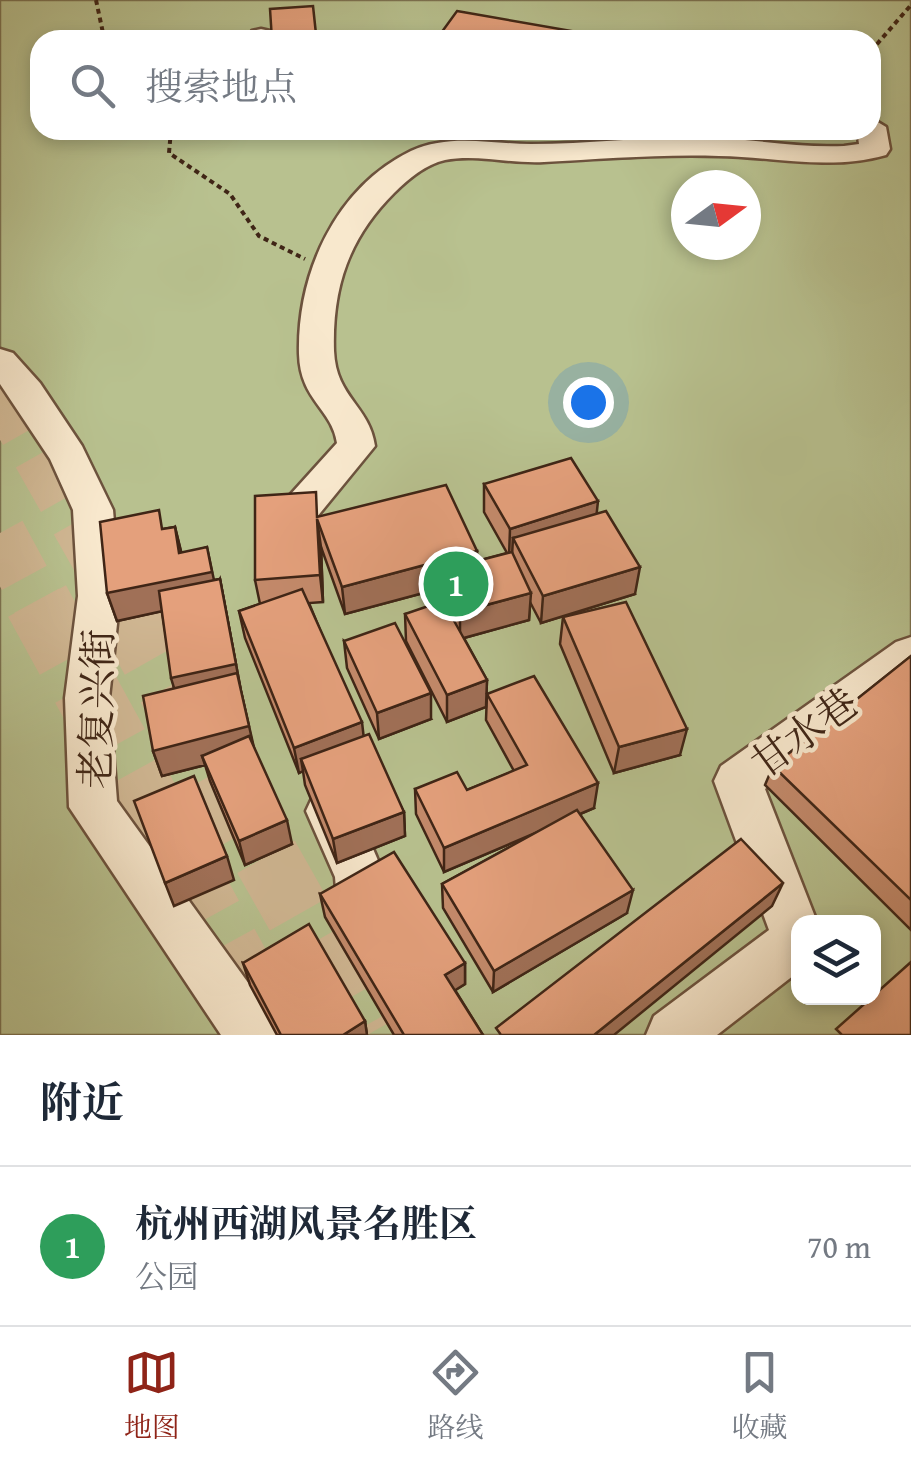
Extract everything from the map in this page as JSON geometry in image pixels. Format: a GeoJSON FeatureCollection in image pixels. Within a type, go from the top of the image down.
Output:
{"type":"FeatureCollection","features":[{"type":"Feature","properties":{"kind":"street"},"geometry":{"type":"LineString","coordinates":[[268,564],[295,516],[356,446],[348,417],[323,388],[316,340],[328,262],[365,206],[393,177],[423,156],[440,152],[734,147],[855,156],[875,149],[873,140]]}},
{"type":"Feature","properties":{"kind":"street","name":"老复兴街"},"geometry":{"type":"LineString","coordinates":[[0,361],[27,392],[68,456],[92,510],[99,596],[87,698],[93,808],[253,1035]]}},
{"type":"Feature","properties":{"kind":"street","name":"甘水巷"},"geometry":{"type":"LineString","coordinates":[[791,921],[738,780],[911,655]]}},
{"type":"Feature","properties":{"kind":"street"},"geometry":{"type":"LineString","coordinates":[[316,774],[360,877],[366,934],[379,967]]}},
{"type":"Feature","properties":{"kind":"street","name":"甘水巷"},"geometry":{"type":"LineString","coordinates":[[673,1035],[791,945]]}},
{"type":"Feature","properties":{"kind":"path"},"geometry":{"type":"LineString","coordinates":[[96,0],[102,30]]}},
{"type":"Feature","properties":{"kind":"path"},"geometry":{"type":"LineString","coordinates":[[881,40],[911,5]]}},
{"type":"Feature","properties":{"kind":"path"},"geometry":{"type":"LineString","coordinates":[[171,140],[170,153],[182,166],[232,191],[249,212],[259,236],[305,259],[328,262]]}},
{"type":"Feature","properties":{"kind":"green space"},"geometry":{"type":"Polygon","coordinates":[[[0,0],[911,0],[911,1035],[0,1035],[0,0]]]}},
{"type":"Feature","properties":{"kind":"building"},"geometry":{"type":"Polygon","coordinates":[[[313,6],[316,30],[271,30],[270,9],[313,6]]]}},
{"type":"Feature","properties":{"kind":"building"},"geometry":{"type":"Polygon","coordinates":[[[457,11],[566,30],[443,30],[457,11]]]}},
{"type":"Feature","properties":{"kind":"building"},"geometry":{"type":"Polygon","coordinates":[[[571,458],[598,501],[510,529],[484,484],[571,458]]]}},
{"type":"Feature","properties":{"kind":"building"},"geometry":{"type":"Polygon","coordinates":[[[446,485],[477,551],[342,587],[317,519],[320,575],[255,580],[255,496],[316,492],[317,517],[446,485]]]}},
{"type":"Feature","properties":{"kind":"building"},"geometry":{"type":"Polygon","coordinates":[[[159,510],[162,529],[175,527],[179,553],[207,547],[212,572],[107,593],[100,522],[159,510]]]}},
{"type":"Feature","properties":{"kind":"building"},"geometry":{"type":"Polygon","coordinates":[[[606,511],[640,567],[543,596],[513,538],[606,511]]]}},
{"type":"Feature","properties":{"kind":"building"},"geometry":{"type":"Polygon","coordinates":[[[512,552],[531,593],[460,612],[442,570],[512,552]]]}},
{"type":"Feature","properties":{"kind":"building"},"geometry":{"type":"Polygon","coordinates":[[[220,579],[236,664],[171,678],[159,591],[220,579]]]}},
{"type":"Feature","properties":{"kind":"building"},"geometry":{"type":"Polygon","coordinates":[[[302,589],[362,722],[294,748],[239,611],[302,589]]]}},
{"type":"Feature","properties":{"kind":"building"},"geometry":{"type":"Polygon","coordinates":[[[443,601],[487,680],[447,695],[405,614],[443,601]]]}},
{"type":"Feature","properties":{"kind":"building"},"geometry":{"type":"Polygon","coordinates":[[[626,602],[687,729],[619,747],[563,617],[626,602]]]}},
{"type":"Feature","properties":{"kind":"building"},"geometry":{"type":"Polygon","coordinates":[[[395,623],[431,693],[377,713],[344,641],[395,623]]]}},
{"type":"Feature","properties":{"kind":"building"},"geometry":{"type":"Polygon","coordinates":[[[911,656],[911,900],[773,766],[911,656]]]}},
{"type":"Feature","properties":{"kind":"building"},"geometry":{"type":"Polygon","coordinates":[[[237,673],[249,726],[153,751],[143,696],[237,673]]]}},
{"type":"Feature","properties":{"kind":"building"},"geometry":{"type":"Polygon","coordinates":[[[534,676],[598,783],[444,848],[415,789],[457,772],[467,790],[527,765],[487,694],[534,676]]]}},
{"type":"Feature","properties":{"kind":"building"},"geometry":{"type":"Polygon","coordinates":[[[369,734],[404,812],[333,839],[301,759],[369,734]]]}},
{"type":"Feature","properties":{"kind":"building"},"geometry":{"type":"Polygon","coordinates":[[[249,736],[287,820],[239,841],[202,756],[249,736]]]}},
{"type":"Feature","properties":{"kind":"building"},"geometry":{"type":"Polygon","coordinates":[[[194,776],[227,856],[165,883],[134,801],[194,776]]]}},
{"type":"Feature","properties":{"kind":"building"},"geometry":{"type":"Polygon","coordinates":[[[577,810],[633,890],[494,971],[442,884],[577,810]]]}},
{"type":"Feature","properties":{"kind":"building"},"geometry":{"type":"Polygon","coordinates":[[[741,839],[783,883],[594,1035],[501,1035],[496,1028],[741,839]]]}},
{"type":"Feature","properties":{"kind":"building"},"geometry":{"type":"Polygon","coordinates":[[[394,852],[465,963],[445,975],[483,1035],[404,1035],[320,894],[394,852]]]}},
{"type":"Feature","properties":{"kind":"building"},"geometry":{"type":"Polygon","coordinates":[[[309,924],[365,1021],[343,1035],[281,1035],[243,963],[309,924]]]}},
{"type":"Feature","properties":{"kind":"building"},"geometry":{"type":"Polygon","coordinates":[[[911,962],[911,1035],[842,1035],[836,1029],[863,1005],[881,1005],[881,989],[911,962]]]}},
{"type":"Feature","properties":{"kind":"tunnel"},"geometry":{"type":"LineString","coordinates":[[0,388],[122,603]]}},
{"type":"Feature","properties":{"kind":"tunnel"},"geometry":{"type":"LineString","coordinates":[[0,533],[38,603]]}},
{"type":"Feature","properties":{"kind":"tunnel"},"geometry":{"type":"LineString","coordinates":[[37,601],[275,1035]]}},
{"type":"Feature","properties":{"kind":"tunnel"},"geometry":{"type":"LineString","coordinates":[[121,601],[367,1035]]}},
{"type":"Feature","properties":{"kind":"place","name":"杭州西湖风景名胜区"},"geometry":{"type":"Point","coordinates":[456,584]}}]}
